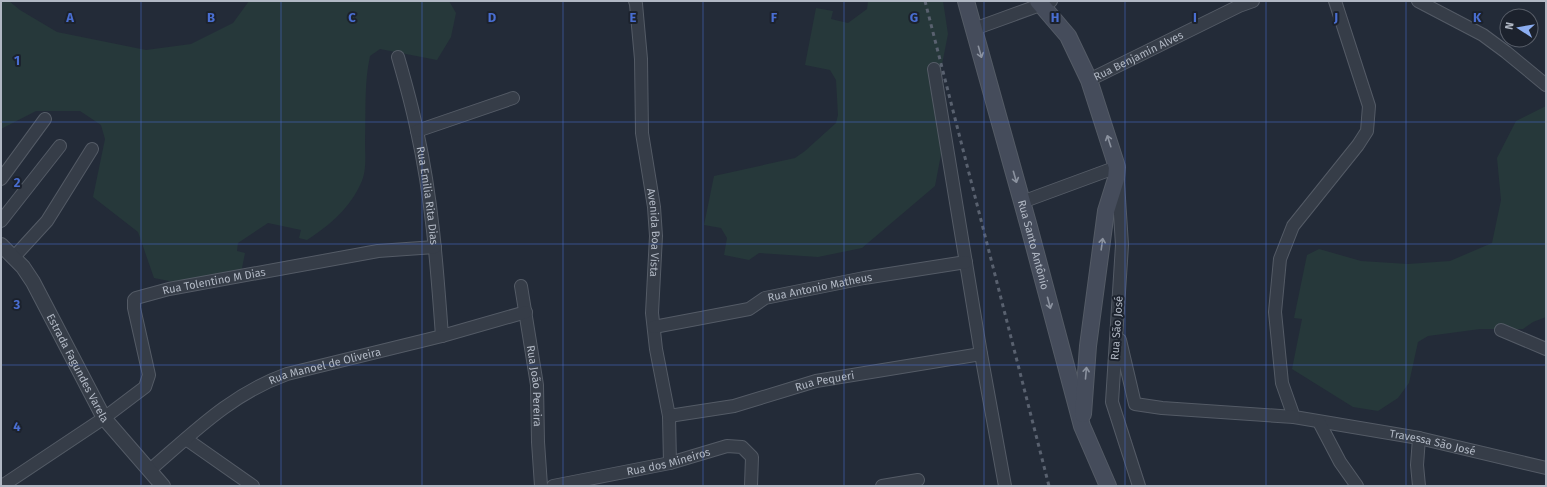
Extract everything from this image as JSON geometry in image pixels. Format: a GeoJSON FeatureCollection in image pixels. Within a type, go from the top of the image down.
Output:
{"type":"FeatureCollection","features":[{"type":"Feature","properties":{"kind":"main road","name":"Rua Santo Antônio"},"geometry":{"type":"LineString","coordinates":[[966,1],[1082,426],[1108,486]]}},
{"type":"Feature","properties":{"kind":"main road","name":"Rua São José"},"geometry":{"type":"LineString","coordinates":[[1043,2],[1068,36],[1089,80],[1117,167],[1116,179],[1106,211],[1088,346],[1082,426]]}},
{"type":"Feature","properties":{"kind":"street","name":"Avenida Boa Vista"},"geometry":{"type":"LineString","coordinates":[[635,1],[641,59],[642,133],[654,207],[656,236],[652,313],[656,349],[669,416],[670,464]]}},
{"type":"Feature","properties":{"kind":"street","name":"Rua Benjamin Alves"},"geometry":{"type":"LineString","coordinates":[[1089,80],[1239,6],[1253,1]]}},
{"type":"Feature","properties":{"kind":"street"},"geometry":{"type":"LineString","coordinates":[[1294,417],[1282,383],[1275,312],[1280,259],[1293,226],[1361,140],[1366,130],[1369,106],[1335,1]]}},
{"type":"Feature","properties":{"kind":"street"},"geometry":{"type":"LineString","coordinates":[[1418,1],[1483,35],[1546,85]]}},
{"type":"Feature","properties":{"kind":"street"},"geometry":{"type":"LineString","coordinates":[[974,29],[1043,2]]}},
{"type":"Feature","properties":{"kind":"street","name":"Rua Emilia Rita Dias"},"geometry":{"type":"LineString","coordinates":[[398,57],[417,131],[428,191],[435,247],[442,336]]}},
{"type":"Feature","properties":{"kind":"street"},"geometry":{"type":"LineString","coordinates":[[934,69],[981,354],[1005,486]]}},
{"type":"Feature","properties":{"kind":"street"},"geometry":{"type":"LineString","coordinates":[[417,131],[513,98]]}},
{"type":"Feature","properties":{"kind":"street"},"geometry":{"type":"LineString","coordinates":[[1,179],[46,119]]}},
{"type":"Feature","properties":{"kind":"street"},"geometry":{"type":"LineString","coordinates":[[1,221],[60,146]]}},
{"type":"Feature","properties":{"kind":"street"},"geometry":{"type":"LineString","coordinates":[[14,258],[47,220],[92,149]]}},
{"type":"Feature","properties":{"kind":"street"},"geometry":{"type":"LineString","coordinates":[[1022,202],[1117,167]]}},
{"type":"Feature","properties":{"kind":"street","name":"Rua São José"},"geometry":{"type":"LineString","coordinates":[[1117,167],[1122,245],[1112,402],[1139,486]]}},
{"type":"Feature","properties":{"kind":"street","name":"Estrada Fagundes Varela"},"geometry":{"type":"LineString","coordinates":[[1,245],[23,266],[33,282],[56,329],[104,418],[163,486]]}},
{"type":"Feature","properties":{"kind":"street","name":"Rua Tolentino M Dias"},"geometry":{"type":"LineString","coordinates":[[104,418],[145,387],[149,375],[136,322],[133,303],[136,298],[169,289],[378,251],[435,247]]}},
{"type":"Feature","properties":{"kind":"street","name":"Rua Antonio Matheus"},"geometry":{"type":"LineString","coordinates":[[654,327],[749,309],[765,298],[864,278],[966,262]]}},
{"type":"Feature","properties":{"kind":"street","name":"Rua João Pereira"},"geometry":{"type":"LineString","coordinates":[[521,286],[537,385],[538,442],[542,486]]}},
{"type":"Feature","properties":{"kind":"street","name":"Rua Manoel de Oliveira"},"geometry":{"type":"LineString","coordinates":[[150,470],[236,398],[267,381],[287,374],[442,336],[526,312]]}},
{"type":"Feature","properties":{"kind":"street","name":"Travessa São José"},"geometry":{"type":"LineString","coordinates":[[1117,329],[1135,404],[1162,408],[1294,417],[1419,438],[1546,468]]}},
{"type":"Feature","properties":{"kind":"street"},"geometry":{"type":"LineString","coordinates":[[1501,330],[1546,348]]}},
{"type":"Feature","properties":{"kind":"street","name":"Rua Pequeri"},"geometry":{"type":"LineString","coordinates":[[669,416],[734,406],[816,381],[981,354]]}},
{"type":"Feature","properties":{"kind":"street"},"geometry":{"type":"LineString","coordinates":[[2,486],[104,418]]}},
{"type":"Feature","properties":{"kind":"street"},"geometry":{"type":"LineString","coordinates":[[1318,422],[1340,462],[1358,486]]}},
{"type":"Feature","properties":{"kind":"street"},"geometry":{"type":"LineString","coordinates":[[1419,438],[1417,465],[1419,486]]}},
{"type":"Feature","properties":{"kind":"street"},"geometry":{"type":"LineString","coordinates":[[186,439],[253,486]]}},
{"type":"Feature","properties":{"kind":"street","name":"Rua dos Mineiros"},"geometry":{"type":"LineString","coordinates":[[553,486],[670,464],[728,446],[742,448],[752,457],[752,486]]}},
{"type":"Feature","properties":{"kind":"street"},"geometry":{"type":"LineString","coordinates":[[882,486],[918,480]]}},
{"type":"Feature","properties":{"kind":"shaded area"},"geometry":{"type":"Polygon","coordinates":[[[1,1],[9,1],[20,10],[57,32],[146,50],[191,44],[233,23],[249,1],[449,1],[456,13],[451,37],[437,60],[380,49],[370,56],[366,87],[365,162],[363,178],[351,200],[331,222],[307,240],[299,238],[301,230],[268,223],[238,243],[237,251],[245,253],[240,278],[179,283],[154,278],[138,232],[93,197],[105,139],[101,125],[80,111],[36,111],[1,129],[1,1]]]}},
{"type":"Feature","properties":{"kind":"shaded area"},"geometry":{"type":"Polygon","coordinates":[[[868,1],[943,1],[948,34],[935,100],[943,144],[935,186],[862,248],[818,257],[759,253],[749,260],[724,255],[727,238],[721,228],[704,225],[714,176],[795,158],[836,123],[838,115],[836,80],[830,70],[805,65],[816,8],[833,11],[831,19],[848,23],[867,9],[868,1]]]}},
{"type":"Feature","properties":{"kind":"shaded area"},"geometry":{"type":"Polygon","coordinates":[[[1546,106],[1546,317],[1533,322],[1523,329],[1480,329],[1428,336],[1418,342],[1409,383],[1398,398],[1378,411],[1353,407],[1292,369],[1302,319],[1294,318],[1307,255],[1319,249],[1361,261],[1408,264],[1450,261],[1492,243],[1501,200],[1497,158],[1516,121],[1546,106]]]}},
{"type":"Feature","properties":{"kind":"railway"},"geometry":{"type":"LineString","coordinates":[[925,1],[1049,486]]}}]}
